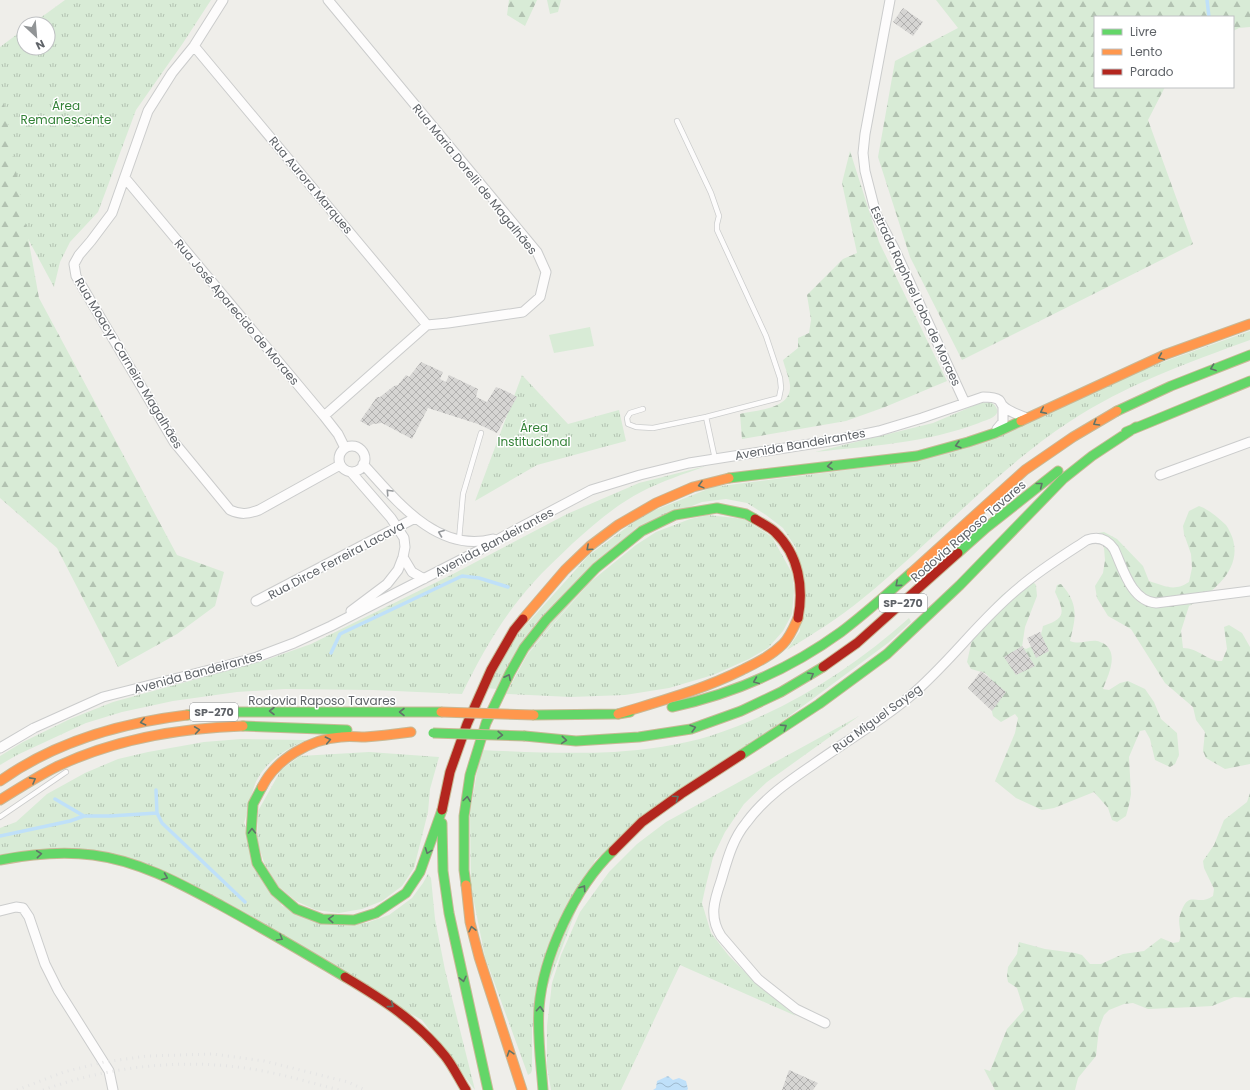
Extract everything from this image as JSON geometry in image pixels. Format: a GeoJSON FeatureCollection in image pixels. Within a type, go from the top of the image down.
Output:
{"type":"FeatureCollection","features":[{"type":"Feature","properties":{"kind":"highway"},"geometry":{"type":"LineString","coordinates":[[422,733],[334,739],[314,743],[286,758],[266,779],[254,804],[251,833],[258,863],[275,891],[296,909],[322,919],[354,920],[376,913],[406,893],[420,872],[442,814],[450,772],[467,724],[491,670],[514,630],[540,598],[565,570],[590,546],[618,524],[656,503],[693,488],[734,477],[917,456],[968,442],[995,433],[1029,418],[1164,355],[1250,324]]}},
{"type":"Feature","properties":{"kind":"highway","name":"Rodovia Raposo Tavares"},"geometry":{"type":"LineString","coordinates":[[0,780],[22,766],[61,747],[106,730],[156,719],[215,712],[441,712],[534,715],[618,714],[687,704],[724,694],[763,678],[801,658],[840,632],[871,607],[1022,473],[1068,440],[1114,412],[1156,392],[1250,355]]}},
{"type":"Feature","properties":{"kind":"highway","name":"Rodovia Raposo Tavares"},"geometry":{"type":"LineString","coordinates":[[422,733],[525,736],[576,741],[639,737],[691,729],[741,711],[781,692],[818,670],[857,643],[986,528],[1060,469],[1101,444],[1136,427],[1250,381]]}},
{"type":"Feature","properties":{"kind":"highway"},"geometry":{"type":"LineString","coordinates":[[543,1090],[539,1039],[539,1008],[544,977],[560,930],[581,890],[607,856],[642,822],[819,704],[887,654],[960,585],[1063,479],[1092,456],[1136,427]]}},
{"type":"Feature","properties":{"kind":"highway"},"geometry":{"type":"LineString","coordinates":[[522,1090],[479,957],[470,922],[464,870],[464,816],[470,775],[486,723],[524,648],[546,620],[596,568],[642,531],[675,516],[717,508],[746,514],[775,532],[787,547],[796,564],[800,580],[801,594],[798,617],[793,630],[784,644],[763,660],[730,676],[696,690],[618,714]]}},
{"type":"Feature","properties":{"kind":"highway","name":"SP-270"},"geometry":{"type":"LineString","coordinates":[[0,800],[66,763],[130,741],[162,735],[213,728],[262,726],[422,733]]}},
{"type":"Feature","properties":{"kind":"highway"},"geometry":{"type":"LineString","coordinates":[[442,814],[443,871],[449,913],[488,1090]]}},
{"type":"Feature","properties":{"kind":"highway"},"geometry":{"type":"LineString","coordinates":[[0,860],[15,856],[59,852],[94,856],[133,864],[175,881],[271,933],[381,998],[410,1020],[445,1056],[466,1090]]}},
{"type":"Feature","properties":{"kind":"street","name":"Rua Moacyr Carneiro Magalhães"},"geometry":{"type":"LineString","coordinates":[[223,0],[194,46],[172,73],[148,111],[112,213],[91,242],[79,255],[74,264],[76,276],[174,442],[230,510],[237,514],[248,514],[259,510],[340,465]]}},
{"type":"Feature","properties":{"kind":"street","name":"Rua Maria Dorelli de Magalhães"},"geometry":{"type":"LineString","coordinates":[[328,0],[537,252],[546,272],[540,297],[523,312],[427,325]]}},
{"type":"Feature","properties":{"kind":"street","name":"Estrada Raphael Lobo de Moraes"},"geometry":{"type":"LineString","coordinates":[[890,0],[862,153],[865,171],[876,214],[894,248],[965,403]]}},
{"type":"Feature","properties":{"kind":"street","name":"Rua Aurora Marques"},"geometry":{"type":"LineString","coordinates":[[194,46],[427,325]]}},
{"type":"Feature","properties":{"kind":"street","name":"Rua José Aparecido de Moraes"},"geometry":{"type":"LineString","coordinates":[[125,178],[324,416],[338,434],[345,448]]}},
{"type":"Feature","properties":{"kind":"street"},"geometry":{"type":"LineString","coordinates":[[324,416],[427,325]]}},
{"type":"Feature","properties":{"kind":"street","name":"Avenida Bandeirantes"},"geometry":{"type":"LineString","coordinates":[[0,748],[34,728],[103,697],[257,657],[294,643],[424,579],[591,490],[640,475],[688,463],[836,440],[879,430],[922,418],[983,397],[992,397],[999,400],[1003,406],[1018,415],[1029,418]]}},
{"type":"Feature","properties":{"kind":"street"},"geometry":{"type":"LineString","coordinates":[[995,433],[1003,422],[1003,406]]}},
{"type":"Feature","properties":{"kind":"street"},"geometry":{"type":"LineString","coordinates":[[1160,475],[1250,442]]}},
{"type":"Feature","properties":{"kind":"street"},"geometry":{"type":"LineString","coordinates":[[353,446],[360,449],[364,456],[363,464],[358,470],[351,472],[344,470],[340,465],[339,458],[342,450],[353,446]]}},
{"type":"Feature","properties":{"kind":"street"},"geometry":{"type":"LineString","coordinates":[[363,464],[415,518],[436,532],[464,542],[482,542],[506,535]]}},
{"type":"Feature","properties":{"kind":"street"},"geometry":{"type":"LineString","coordinates":[[331,626],[387,584],[398,570],[403,558],[405,547],[404,538],[397,527],[351,472]]}},
{"type":"Feature","properties":{"kind":"street","name":"Rua Dirce Ferreira Lacava"},"geometry":{"type":"LineString","coordinates":[[256,601],[415,518]]}},
{"type":"Feature","properties":{"kind":"street","name":"Rua Miguel Sayeg"},"geometry":{"type":"LineString","coordinates":[[825,1023],[796,1008],[758,979],[721,936],[717,930],[713,917],[714,903],[732,846],[745,824],[760,806],[782,786],[908,698],[931,678],[1000,605],[1020,587],[1041,570],[1087,540],[1099,538],[1110,544],[1114,549],[1132,589],[1144,600],[1156,603],[1250,591]]}},
{"type":"Feature","properties":{"kind":"street"},"geometry":{"type":"LineString","coordinates":[[403,558],[412,572],[424,579]]}},
{"type":"Feature","properties":{"kind":"street"},"geometry":{"type":"LineString","coordinates":[[0,911],[16,907],[23,908],[29,917],[45,964],[58,990],[109,1071],[113,1090]]}},
{"type":"Feature","properties":{"kind":"lane"},"geometry":{"type":"LineString","coordinates":[[643,409],[630,413],[627,418],[628,424],[636,427],[654,428],[706,417],[779,398],[782,388],[766,336],[717,230],[719,216],[711,193],[677,121]]}},
{"type":"Feature","properties":{"kind":"lane"},"geometry":{"type":"LineString","coordinates":[[706,417],[715,459]]}},
{"type":"Feature","properties":{"kind":"lane"},"geometry":{"type":"LineString","coordinates":[[459,540],[463,494],[481,433]]}},
{"type":"Feature","properties":{"kind":"lane"},"geometry":{"type":"LineString","coordinates":[[97,757],[130,741]]}},
{"type":"Feature","properties":{"kind":"lane"},"geometry":{"type":"LineString","coordinates":[[0,817],[71,769]]}},
{"type":"Feature","properties":{"kind":"green space","name":"Área Remanescente"},"geometry":{"type":"Polygon","coordinates":[[[65,0],[211,0],[136,110],[98,212],[70,242],[60,262],[54,287],[0,187],[0,47],[16,35],[16,56],[56,56],[56,16],[43,16],[65,0]]]}},
{"type":"Feature","properties":{"kind":"green space"},"geometry":{"type":"Polygon","coordinates":[[[509,0],[537,0],[525,26],[507,15],[509,0]]]}},
{"type":"Feature","properties":{"kind":"green space"},"geometry":{"type":"Polygon","coordinates":[[[547,0],[561,0],[558,12],[550,14],[547,0]]]}},
{"type":"Feature","properties":{"kind":"green space"},"geometry":{"type":"Polygon","coordinates":[[[936,0],[1250,0],[1250,27],[1239,28],[1234,30],[1234,16],[1094,16],[1094,88],[1164,88],[1148,120],[1193,244],[962,360],[910,257],[878,157],[895,61],[958,28],[936,0]]]}},
{"type":"Feature","properties":{"kind":"green space"},"geometry":{"type":"Polygon","coordinates":[[[0,82],[39,298],[177,555],[224,572],[215,606],[177,634],[118,667],[57,548],[0,498],[0,82]]]}},
{"type":"Feature","properties":{"kind":"green space"},"geometry":{"type":"Polygon","coordinates":[[[850,151],[879,242],[947,381],[885,407],[846,421],[742,439],[740,414],[780,404],[789,393],[790,385],[783,360],[798,348],[798,338],[809,333],[811,320],[807,295],[843,259],[857,253],[842,183],[850,151]]]}},
{"type":"Feature","properties":{"kind":"green space"},"geometry":{"type":"Polygon","coordinates":[[[590,327],[594,346],[554,353],[549,335],[590,327]]]}},
{"type":"Feature","properties":{"kind":"green space"},"geometry":{"type":"Polygon","coordinates":[[[1250,331],[1250,340],[1180,366],[1134,386],[1069,422],[1041,442],[989,485],[914,554],[862,599],[816,632],[787,650],[800,631],[796,548],[783,528],[747,503],[726,499],[702,502],[636,528],[497,689],[486,688],[510,643],[589,555],[645,514],[713,487],[910,462],[1163,362],[1250,331]]]}},
{"type":"Feature","properties":{"kind":"green space","name":"Área Institucional"},"geometry":{"type":"Polygon","coordinates":[[[522,375],[568,424],[619,410],[626,441],[537,465],[475,501],[522,375]]]}},
{"type":"Feature","properties":{"kind":"green space"},"geometry":{"type":"Polygon","coordinates":[[[989,402],[996,407],[997,413],[995,416],[959,430],[898,443],[815,452],[933,423],[980,403],[989,402]]]}},
{"type":"Feature","properties":{"kind":"green space"},"geometry":{"type":"Polygon","coordinates":[[[706,466],[657,484],[632,497],[606,515],[573,543],[521,596],[485,650],[462,694],[373,690],[285,689],[237,692],[173,701],[122,712],[86,723],[17,755],[0,765],[0,756],[23,742],[70,719],[113,702],[266,660],[311,644],[453,574],[567,514],[639,483],[706,466]]]}},
{"type":"Feature","properties":{"kind":"green space"},"geometry":{"type":"Polygon","coordinates":[[[1199,506],[1210,512],[1226,525],[1233,538],[1235,550],[1233,562],[1228,573],[1211,591],[1189,606],[1181,631],[1183,648],[1194,650],[1217,661],[1222,661],[1227,649],[1224,627],[1229,625],[1242,633],[1250,647],[1250,764],[1225,769],[1206,758],[1203,751],[1205,732],[1196,720],[1193,707],[1165,683],[1131,629],[1108,616],[1097,598],[1095,586],[1103,573],[1105,560],[1104,548],[1098,533],[1104,532],[1117,539],[1143,566],[1149,581],[1169,587],[1179,587],[1189,582],[1192,568],[1191,554],[1184,534],[1183,526],[1189,511],[1199,506]]]}},
{"type":"Feature","properties":{"kind":"green space"},"geometry":{"type":"Polygon","coordinates":[[[708,515],[744,519],[772,537],[792,573],[794,591],[792,614],[783,631],[768,648],[749,659],[713,675],[669,688],[625,695],[571,697],[506,694],[527,655],[589,583],[636,545],[656,532],[690,519],[708,515]]]}},
{"type":"Feature","properties":{"kind":"green space"},"geometry":{"type":"Polygon","coordinates":[[[1031,580],[1036,585],[1037,596],[1025,627],[1022,647],[1026,649],[1036,643],[1040,637],[1043,626],[1060,617],[1061,609],[1055,592],[1057,585],[1061,584],[1067,591],[1073,604],[1075,618],[1070,641],[1077,643],[1098,641],[1108,647],[1111,652],[1112,658],[1110,671],[1103,689],[1109,690],[1120,683],[1128,681],[1145,689],[1154,702],[1161,719],[1177,733],[1179,755],[1175,764],[1170,767],[1155,760],[1150,739],[1145,730],[1140,731],[1129,757],[1131,794],[1129,805],[1126,816],[1117,822],[1112,820],[1108,808],[1094,792],[1054,808],[1042,810],[1016,798],[995,781],[1015,733],[1018,718],[1015,714],[1001,722],[993,716],[990,703],[993,687],[991,679],[985,673],[971,669],[967,662],[974,631],[982,616],[1002,595],[1021,583],[1031,580]]]}},
{"type":"Feature","properties":{"kind":"green space"},"geometry":{"type":"Polygon","coordinates":[[[909,618],[911,622],[888,643],[595,860],[532,1028],[532,1070],[528,1075],[485,957],[471,887],[470,812],[481,750],[564,753],[614,752],[662,747],[710,736],[764,715],[816,688],[864,655],[909,618]]]}},
{"type":"Feature","properties":{"kind":"green space"},"geometry":{"type":"Polygon","coordinates":[[[859,716],[767,782],[744,804],[725,832],[713,857],[702,903],[711,933],[729,956],[758,985],[796,1016],[680,965],[621,1090],[551,1090],[547,1067],[547,1026],[552,983],[561,955],[580,912],[609,872],[637,844],[666,822],[859,716]]]}},
{"type":"Feature","properties":{"kind":"green space"},"geometry":{"type":"Polygon","coordinates":[[[241,739],[306,740],[292,747],[273,760],[262,772],[254,788],[244,823],[282,906],[366,923],[389,915],[412,898],[428,874],[431,878],[435,919],[445,970],[475,1090],[422,1020],[132,860],[0,854],[0,828],[16,822],[47,794],[85,773],[118,759],[148,752],[204,742],[241,739]]]}},
{"type":"Feature","properties":{"kind":"green space"},"geometry":{"type":"Polygon","coordinates":[[[369,752],[439,757],[430,789],[428,812],[414,868],[402,886],[382,901],[362,909],[339,913],[316,910],[296,901],[278,886],[265,865],[257,841],[258,811],[281,770],[300,756],[369,752]]]}},
{"type":"Feature","properties":{"kind":"green space"},"geometry":{"type":"Polygon","coordinates":[[[1250,793],[1250,998],[1234,997],[1212,1006],[1194,1007],[1148,1009],[1133,1003],[1124,1004],[1109,1010],[1104,1015],[1099,1028],[1096,1056],[1078,1078],[1075,1090],[995,1090],[984,1069],[990,1071],[1007,1029],[1024,1010],[1017,988],[1008,982],[1007,976],[1008,967],[1017,954],[1019,942],[1045,949],[1075,953],[1082,955],[1090,964],[1101,964],[1123,954],[1144,951],[1161,938],[1173,943],[1179,942],[1179,918],[1183,907],[1190,900],[1202,900],[1213,896],[1214,889],[1204,868],[1203,861],[1214,845],[1224,820],[1247,802],[1250,793]]]}},
{"type":"Feature","properties":{"kind":"water"},"geometry":{"type":"Polygon","coordinates":[[[668,1076],[673,1080],[679,1078],[686,1081],[688,1089],[653,1090],[656,1088],[657,1081],[668,1076]]]}},
{"type":"Feature","properties":{"kind":"building"},"geometry":{"type":"Polygon","coordinates":[[[903,8],[923,22],[913,36],[893,22],[903,8]]]}},
{"type":"Feature","properties":{"kind":"building"},"geometry":{"type":"Polygon","coordinates":[[[421,362],[443,372],[440,379],[446,382],[449,375],[478,389],[476,397],[487,402],[496,387],[517,397],[497,433],[478,424],[428,408],[412,439],[382,423],[369,426],[360,421],[377,397],[380,397],[394,386],[398,385],[406,375],[409,377],[421,362]]]}},
{"type":"Feature","properties":{"kind":"building"},"geometry":{"type":"Polygon","coordinates":[[[1040,632],[1049,651],[1036,658],[1027,638],[1040,632]]]}},
{"type":"Feature","properties":{"kind":"building"},"geometry":{"type":"Polygon","coordinates":[[[1022,646],[1035,666],[1016,675],[1004,657],[1022,646]]]}},
{"type":"Feature","properties":{"kind":"building"},"geometry":{"type":"Polygon","coordinates":[[[981,671],[1006,692],[992,711],[968,688],[981,671]]]}},
{"type":"Feature","properties":{"kind":"building"},"geometry":{"type":"Polygon","coordinates":[[[789,1070],[818,1083],[813,1090],[782,1090],[789,1070]]]}},
{"type":"Feature","properties":{"kind":"waterway"},"geometry":{"type":"LineString","coordinates":[[1207,0],[1209,16]]}},
{"type":"Feature","properties":{"kind":"waterway"},"geometry":{"type":"LineString","coordinates":[[331,653],[340,634],[462,576],[479,578],[508,587]]}},
{"type":"Feature","properties":{"kind":"waterway"},"geometry":{"type":"LineString","coordinates":[[156,790],[157,813],[162,823],[245,902]]}},
{"type":"Feature","properties":{"kind":"waterway"},"geometry":{"type":"LineString","coordinates":[[55,799],[84,816]]}},
{"type":"Feature","properties":{"kind":"waterway"},"geometry":{"type":"LineString","coordinates":[[0,836],[70,821],[84,816],[157,813]]}},
{"type":"Feature","properties":{"kind":"railway"},"geometry":{"type":"LineString","coordinates":[[17,1090],[64,1072],[104,1062],[147,1056],[213,1054],[264,1061],[348,1082],[365,1090]]}},
{"type":"Feature","properties":{"kind":"railway"},"geometry":{"type":"LineString","coordinates":[[43,1090],[70,1081],[124,1069],[180,1064],[235,1067],[263,1071],[340,1090]]}},
{"type":"Feature","properties":{"kind":"traffic: fast"},"geometry":{"type":"LineString","coordinates":[[1117,411],[1171,386],[1250,355]]}},
{"type":"Feature","properties":{"kind":"traffic: fast"},"geometry":{"type":"LineString","coordinates":[[1126,432],[1250,381]]}},
{"type":"Feature","properties":{"kind":"traffic: fast"},"geometry":{"type":"LineString","coordinates":[[729,478],[917,456],[995,433],[1021,421]]}},
{"type":"Feature","properties":{"kind":"traffic: fast"},"geometry":{"type":"LineString","coordinates":[[741,755],[819,704],[887,654],[960,585],[1063,479],[1092,456],[1136,427]]}},
{"type":"Feature","properties":{"kind":"traffic: fast"},"geometry":{"type":"LineString","coordinates":[[958,553],[986,528],[1058,471]]}},
{"type":"Feature","properties":{"kind":"traffic: fast"},"geometry":{"type":"LineString","coordinates":[[466,885],[464,870],[464,816],[470,775],[486,723],[510,673],[524,648],[546,620],[596,568],[642,531],[675,515],[717,508],[746,514],[755,519]]}},
{"type":"Feature","properties":{"kind":"traffic: fast"},"geometry":{"type":"LineString","coordinates":[[672,707],[695,702],[739,687],[781,669],[802,658],[850,625],[911,573]]}},
{"type":"Feature","properties":{"kind":"traffic: fast"},"geometry":{"type":"LineString","coordinates":[[525,736],[576,741],[639,737],[691,729],[741,711],[781,692],[823,667]]}},
{"type":"Feature","properties":{"kind":"traffic: fast"},"geometry":{"type":"LineString","coordinates":[[187,715],[215,712],[441,712]]}},
{"type":"Feature","properties":{"kind":"traffic: fast"},"geometry":{"type":"LineString","coordinates":[[534,715],[618,714],[630,712]]}},
{"type":"Feature","properties":{"kind":"traffic: fast"},"geometry":{"type":"LineString","coordinates":[[243,726],[347,730]]}},
{"type":"Feature","properties":{"kind":"traffic: fast"},"geometry":{"type":"LineString","coordinates":[[433,733],[525,736]]}},
{"type":"Feature","properties":{"kind":"traffic: fast"},"geometry":{"type":"LineString","coordinates":[[262,787],[253,804],[251,833],[257,863],[275,891],[296,909],[322,919],[354,920],[376,913],[406,893],[420,872],[442,810]]}},
{"type":"Feature","properties":{"kind":"traffic: fast"},"geometry":{"type":"LineString","coordinates":[[442,823],[443,871],[449,913],[488,1090]]}},
{"type":"Feature","properties":{"kind":"traffic: fast"},"geometry":{"type":"LineString","coordinates":[[543,1090],[538,1028],[539,1008],[547,967],[554,945],[574,903],[586,883],[613,851]]}},
{"type":"Feature","properties":{"kind":"traffic: fast"},"geometry":{"type":"LineString","coordinates":[[0,860],[23,856],[70,853],[93,855],[127,862],[160,874],[222,906],[345,977]]}},
{"type":"Feature","properties":{"kind":"traffic: slow"},"geometry":{"type":"LineString","coordinates":[[1021,421],[1164,355],[1250,324]]}},
{"type":"Feature","properties":{"kind":"traffic: slow"},"geometry":{"type":"LineString","coordinates":[[911,573],[1025,470],[1073,437],[1117,411]]}},
{"type":"Feature","properties":{"kind":"traffic: slow"},"geometry":{"type":"LineString","coordinates":[[523,619],[565,570],[590,546],[618,525],[656,503],[693,487],[729,478]]}},
{"type":"Feature","properties":{"kind":"traffic: slow"},"geometry":{"type":"LineString","coordinates":[[618,714],[696,689],[727,677],[758,662],[774,652],[783,644],[790,635],[798,618]]}},
{"type":"Feature","properties":{"kind":"traffic: slow"},"geometry":{"type":"LineString","coordinates":[[441,712],[534,715]]}},
{"type":"Feature","properties":{"kind":"traffic: slow"},"geometry":{"type":"LineString","coordinates":[[0,781],[43,755],[89,736],[137,723],[187,715]]}},
{"type":"Feature","properties":{"kind":"traffic: slow"},"geometry":{"type":"LineString","coordinates":[[0,800],[58,766],[125,742],[172,732],[243,726]]}},
{"type":"Feature","properties":{"kind":"traffic: slow"},"geometry":{"type":"LineString","coordinates":[[262,787],[268,777],[285,759],[306,746],[341,737],[371,737],[411,732]]}},
{"type":"Feature","properties":{"kind":"traffic: slow"},"geometry":{"type":"LineString","coordinates":[[466,885],[470,922],[479,957],[522,1090]]}},
{"type":"Feature","properties":{"kind":"traffic: jam"},"geometry":{"type":"LineString","coordinates":[[755,519],[775,532],[790,551],[798,572],[800,584],[800,607],[798,618]]}},
{"type":"Feature","properties":{"kind":"traffic: jam"},"geometry":{"type":"LineString","coordinates":[[823,667],[857,643],[958,553]]}},
{"type":"Feature","properties":{"kind":"traffic: jam"},"geometry":{"type":"LineString","coordinates":[[442,810],[450,772],[467,724],[491,670],[514,630],[523,619]]}},
{"type":"Feature","properties":{"kind":"traffic: jam"},"geometry":{"type":"LineString","coordinates":[[613,851],[642,822],[681,794],[741,755]]}},
{"type":"Feature","properties":{"kind":"traffic: jam"},"geometry":{"type":"LineString","coordinates":[[345,977],[399,1012],[423,1032],[448,1060],[466,1090]]}}]}
